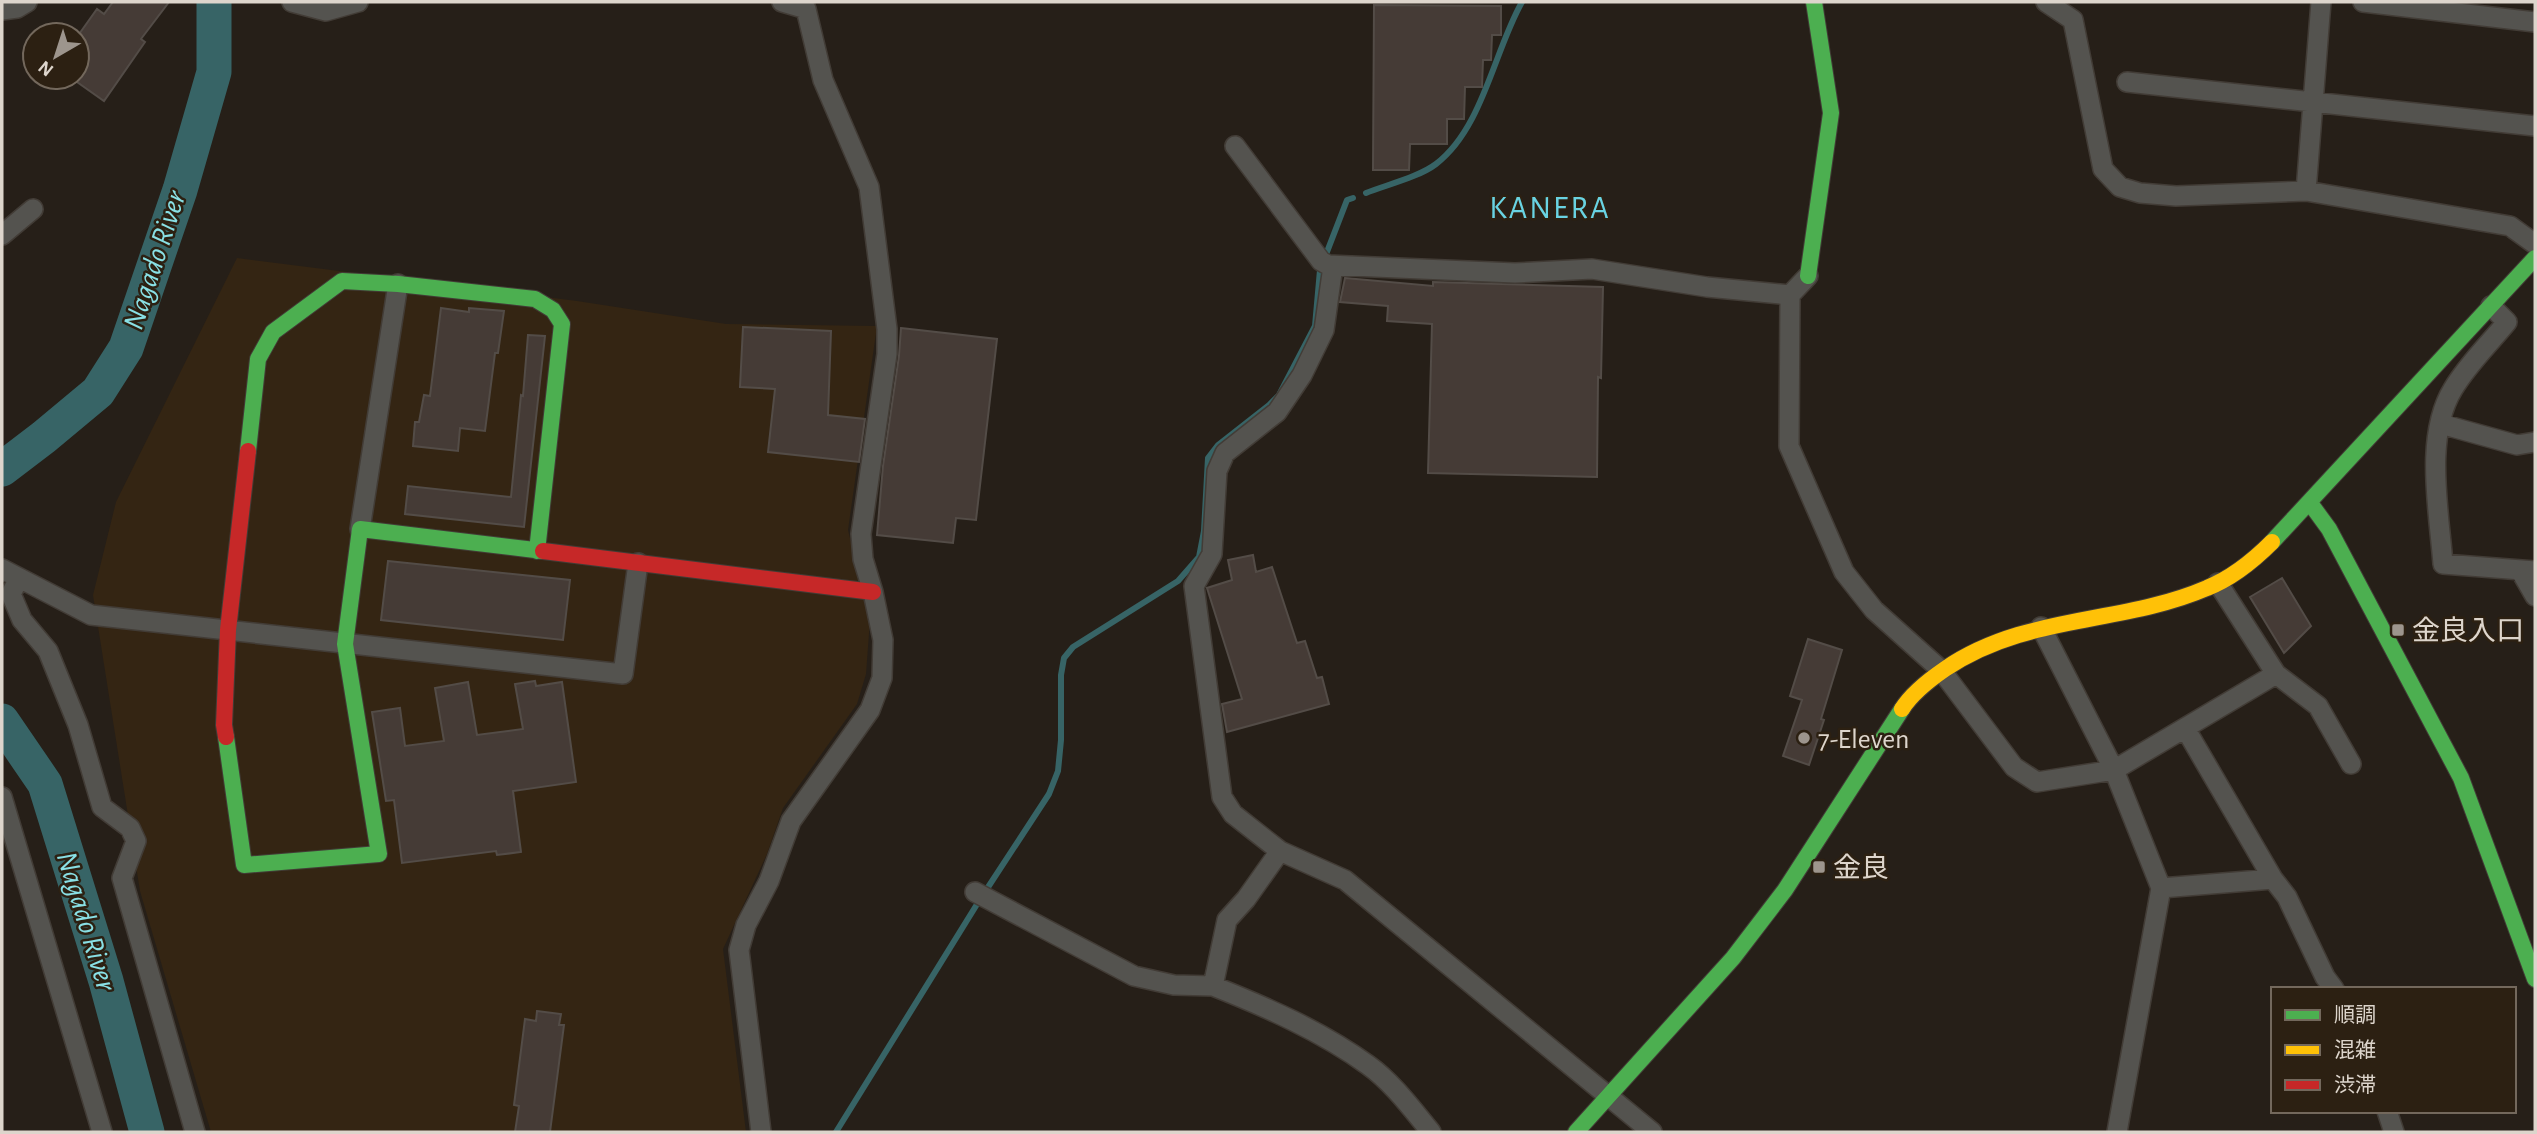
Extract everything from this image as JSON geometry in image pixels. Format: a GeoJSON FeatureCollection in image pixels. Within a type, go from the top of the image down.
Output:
{"type":"FeatureCollection","features":[{"type":"Feature","properties":{"kind":"street"},"geometry":{"type":"LineString","coordinates":[[2,10],[17,8],[27,2]]}},
{"type":"Feature","properties":{"kind":"street"},"geometry":{"type":"LineString","coordinates":[[292,2],[326,11],[358,2]]}},
{"type":"Feature","properties":{"kind":"street"},"geometry":{"type":"LineString","coordinates":[[761,1132],[739,950],[746,925],[769,881],[791,821],[870,710],[881,678],[883,640],[863,559],[861,534],[887,354],[887,330],[869,187],[823,80],[806,9],[782,2]]}},
{"type":"Feature","properties":{"kind":"street"},"geometry":{"type":"LineString","coordinates":[[1814,2],[1832,113],[1808,276],[1790,295],[1789,446],[1844,572],[1874,610],[1941,670],[2014,767],[2037,782],[2114,770],[2276,674]]}},
{"type":"Feature","properties":{"kind":"street"},"geometry":{"type":"LineString","coordinates":[[2046,2],[2073,20],[2103,169],[2120,187],[2140,193],[2176,197],[2306,191],[2510,226],[2535,244]]}},
{"type":"Feature","properties":{"kind":"street"},"geometry":{"type":"LineString","coordinates":[[2306,191],[2321,2]]}},
{"type":"Feature","properties":{"kind":"street"},"geometry":{"type":"LineString","coordinates":[[2363,2],[2535,22]]}},
{"type":"Feature","properties":{"kind":"street"},"geometry":{"type":"LineString","coordinates":[[2127,82],[2535,126]]}},
{"type":"Feature","properties":{"kind":"street"},"geometry":{"type":"LineString","coordinates":[[1235,146],[1327,264],[1324,330],[1302,375],[1277,412],[1225,453],[1217,471],[1212,554],[1194,586],[1222,797],[1233,814],[1280,851],[1345,880],[1652,1132]]}},
{"type":"Feature","properties":{"kind":"street"},"geometry":{"type":"LineString","coordinates":[[2,235],[33,209]]}},
{"type":"Feature","properties":{"kind":"street"},"geometry":{"type":"LineString","coordinates":[[1576,1132],[1732,958],[1785,890],[1908,700],[1941,670],[1994,640],[2040,627],[2185,597],[2236,572],[2276,539],[2535,258]]}},
{"type":"Feature","properties":{"kind":"street"},"geometry":{"type":"LineString","coordinates":[[1327,264],[1515,273],[1592,269],[1707,287],[1790,295]]}},
{"type":"Feature","properties":{"kind":"street"},"geometry":{"type":"LineString","coordinates":[[398,284],[345,644],[379,854],[244,865],[224,725],[228,630],[258,359],[273,332],[342,281],[398,284],[535,299],[553,310],[562,324],[537,551]]}},
{"type":"Feature","properties":{"kind":"street"},"geometry":{"type":"LineString","coordinates":[[2491,306],[2507,322],[2453,388],[2434,448],[2443,564],[2528,571],[2535,596]]}},
{"type":"Feature","properties":{"kind":"street"},"geometry":{"type":"LineString","coordinates":[[2441,424],[2517,445],[2535,442]]}},
{"type":"Feature","properties":{"kind":"street"},"geometry":{"type":"LineString","coordinates":[[2310,503],[2329,529],[2461,779],[2535,979]]}},
{"type":"Feature","properties":{"kind":"street"},"geometry":{"type":"LineString","coordinates":[[360,529],[873,592]]}},
{"type":"Feature","properties":{"kind":"street"},"geometry":{"type":"LineString","coordinates":[[10,573],[91,615],[624,674],[638,563]]}},
{"type":"Feature","properties":{"kind":"street"},"geometry":{"type":"LineString","coordinates":[[10,573],[11,594],[22,620],[48,651],[78,725],[102,807],[130,828],[136,841],[122,878],[195,1132]]}},
{"type":"Feature","properties":{"kind":"street"},"geometry":{"type":"LineString","coordinates":[[2218,583],[2276,674],[2318,706],[2351,764]]}},
{"type":"Feature","properties":{"kind":"street"},"geometry":{"type":"LineString","coordinates":[[2040,627],[2114,770],[2161,888],[2117,1132]]}},
{"type":"Feature","properties":{"kind":"street"},"geometry":{"type":"LineString","coordinates":[[2185,728],[2273,879],[2287,897],[2325,977],[2332,987]]}},
{"type":"Feature","properties":{"kind":"street"},"geometry":{"type":"LineString","coordinates":[[2,797],[102,1132]]}},
{"type":"Feature","properties":{"kind":"street"},"geometry":{"type":"LineString","coordinates":[[1213,986],[1227,920],[1246,899],[1280,851]]}},
{"type":"Feature","properties":{"kind":"street"},"geometry":{"type":"LineString","coordinates":[[2161,888],[2273,879]]}},
{"type":"Feature","properties":{"kind":"street"},"geometry":{"type":"LineString","coordinates":[[975,892],[1134,976],[1174,985],[1213,986],[1271,1009],[1370,1066],[1431,1132]]}},
{"type":"Feature","properties":{"kind":"street"},"geometry":{"type":"LineString","coordinates":[[2388,1113],[2394,1132]]}},
{"type":"Feature","properties":{"kind":"shaded area"},"geometry":{"type":"Polygon","coordinates":[[[237,258],[577,301],[726,324],[877,326],[848,530],[870,620],[866,674],[857,704],[783,808],[767,854],[723,949],[746,1132],[211,1132],[140,891],[93,595],[116,502],[237,258]]]}},
{"type":"Feature","properties":{"kind":"building"},"geometry":{"type":"Polygon","coordinates":[[[113,2],[169,2],[141,39],[145,42],[104,101],[90,91],[91,21],[88,21],[97,9],[104,14],[113,2]]]}},
{"type":"Feature","properties":{"kind":"building"},"geometry":{"type":"Polygon","coordinates":[[[1374,5],[1501,6],[1501,35],[1492,35],[1491,60],[1483,60],[1482,87],[1465,87],[1464,119],[1447,119],[1447,144],[1410,144],[1409,170],[1373,170],[1374,5]]]}},
{"type":"Feature","properties":{"kind":"building"},"geometry":{"type":"Polygon","coordinates":[[[1345,278],[1433,286],[1433,282],[1603,287],[1601,378],[1598,377],[1597,477],[1428,473],[1432,324],[1387,321],[1388,306],[1340,302],[1345,278]]]}},
{"type":"Feature","properties":{"kind":"building"},"geometry":{"type":"Polygon","coordinates":[[[441,308],[469,312],[469,308],[504,311],[498,353],[495,353],[485,431],[460,428],[458,451],[413,446],[415,422],[419,422],[424,395],[430,396],[441,308]]]}},
{"type":"Feature","properties":{"kind":"building"},"geometry":{"type":"Polygon","coordinates":[[[743,327],[831,331],[828,415],[865,419],[859,462],[768,452],[775,389],[740,387],[743,327]]]}},
{"type":"Feature","properties":{"kind":"building"},"geometry":{"type":"Polygon","coordinates":[[[901,328],[997,339],[976,520],[956,518],[953,543],[877,535],[901,328]]]}},
{"type":"Feature","properties":{"kind":"building"},"geometry":{"type":"Polygon","coordinates":[[[528,335],[545,336],[524,527],[405,514],[408,486],[511,497],[528,335]]]}},
{"type":"Feature","properties":{"kind":"building"},"geometry":{"type":"Polygon","coordinates":[[[1253,555],[1256,572],[1272,567],[1297,643],[1305,641],[1317,678],[1322,677],[1329,704],[1227,732],[1222,704],[1242,699],[1207,588],[1232,580],[1228,560],[1253,555]]]}},
{"type":"Feature","properties":{"kind":"building"},"geometry":{"type":"Polygon","coordinates":[[[388,561],[570,580],[563,640],[381,620],[388,561]]]}},
{"type":"Feature","properties":{"kind":"building"},"geometry":{"type":"Polygon","coordinates":[[[2282,578],[2311,626],[2284,653],[2250,597],[2282,578]]]}},
{"type":"Feature","properties":{"kind":"building"},"geometry":{"type":"Polygon","coordinates":[[[1808,639],[1842,650],[1809,765],[1783,756],[1802,700],[1790,696],[1808,639]]]}},
{"type":"Feature","properties":{"kind":"building"},"geometry":{"type":"Polygon","coordinates":[[[535,681],[536,686],[562,682],[576,782],[513,791],[521,852],[497,855],[496,851],[402,863],[394,800],[386,801],[372,712],[400,708],[405,746],[444,741],[435,688],[468,682],[477,735],[523,729],[515,684],[535,681]]]}},
{"type":"Feature","properties":{"kind":"building"},"geometry":{"type":"Polygon","coordinates":[[[537,1011],[561,1014],[559,1025],[564,1025],[550,1132],[515,1132],[519,1106],[514,1105],[525,1019],[536,1021],[537,1011]]]}},
{"type":"Feature","properties":{"kind":"waterway","name":"Nagado River"},"geometry":{"type":"LineString","coordinates":[[2,469],[98,392],[126,348],[180,190],[214,72],[214,2]]}},
{"type":"Feature","properties":{"kind":"waterway"},"geometry":{"type":"LineString","coordinates":[[1366,193],[1421,173],[1452,149],[1476,110],[1522,2]]}},
{"type":"Feature","properties":{"kind":"waterway"},"geometry":{"type":"LineString","coordinates":[[836,1132],[979,901],[1049,794],[1058,771],[1064,658],[1073,647],[1178,581],[1199,557],[1204,531],[1208,458],[1218,445],[1279,395],[1315,326],[1320,270],[1347,200],[1353,198]]}},
{"type":"Feature","properties":{"kind":"waterway","name":"Nagado River"},"geometry":{"type":"LineString","coordinates":[[2,721],[45,784],[106,981],[147,1132]]}},
{"type":"Feature","properties":{"kind":"traffic: fast"},"geometry":{"type":"LineString","coordinates":[[1808,276],[1831,113],[1814,2]]}},
{"type":"Feature","properties":{"kind":"traffic: fast"},"geometry":{"type":"LineString","coordinates":[[2272,542],[2535,258]]}},
{"type":"Feature","properties":{"kind":"traffic: fast"},"geometry":{"type":"LineString","coordinates":[[248,451],[258,359],[273,332],[342,281],[398,284],[535,299],[553,310],[562,324],[537,551]]}},
{"type":"Feature","properties":{"kind":"traffic: fast"},"geometry":{"type":"LineString","coordinates":[[2310,503],[2329,529],[2461,778],[2535,979]]}},
{"type":"Feature","properties":{"kind":"traffic: fast"},"geometry":{"type":"LineString","coordinates":[[226,737],[244,865],[379,854],[345,644],[360,529],[543,551]]}},
{"type":"Feature","properties":{"kind":"traffic: fast"},"geometry":{"type":"LineString","coordinates":[[1576,1132],[1733,958],[1785,890],[1902,709]]}},
{"type":"Feature","properties":{"kind":"traffic: slow"},"geometry":{"type":"LineString","coordinates":[[1902,709],[1927,682],[1976,651],[2040,629],[2141,609],[2207,588],[2242,568],[2272,542]]}},
{"type":"Feature","properties":{"kind":"traffic: jam"},"geometry":{"type":"LineString","coordinates":[[226,737],[224,725],[228,630],[248,451]]}},
{"type":"Feature","properties":{"kind":"traffic: jam"},"geometry":{"type":"LineString","coordinates":[[543,551],[873,592]]}},
{"type":"Feature","properties":{"kind":"place","name":"金良入口"},"geometry":{"type":"Point","coordinates":[2398,630]}},
{"type":"Feature","properties":{"kind":"place","name":"7-Eleven"},"geometry":{"type":"Point","coordinates":[1804,738]}},
{"type":"Feature","properties":{"kind":"place","name":"金良"},"geometry":{"type":"Point","coordinates":[1819,867]}},
{"type":"Feature","properties":{"kind":"district","name":"KANERA"},"geometry":{"type":"Point","coordinates":[1550,207]}}]}
